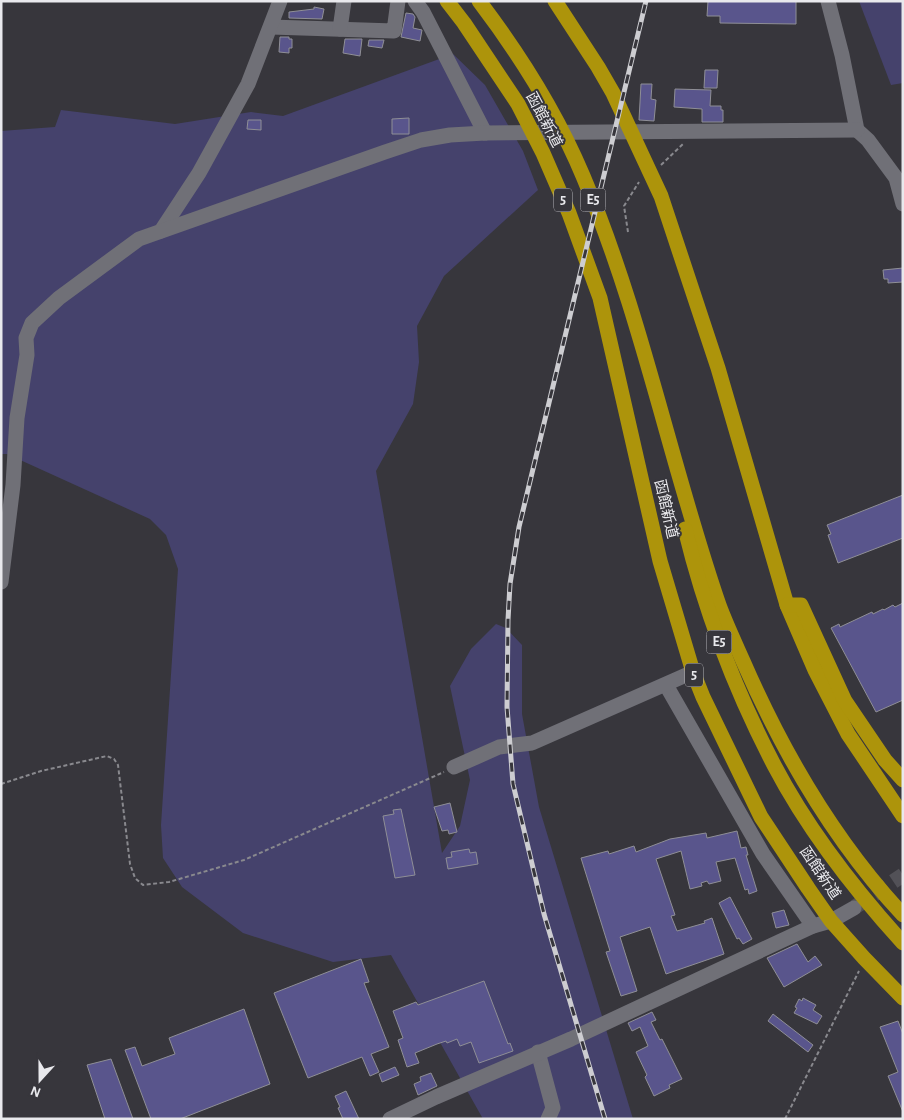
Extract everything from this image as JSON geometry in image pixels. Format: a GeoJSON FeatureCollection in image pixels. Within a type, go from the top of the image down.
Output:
{"type":"FeatureCollection","features":[{"type":"Feature","properties":{"kind":"highway","name":"函館新道"},"geometry":{"type":"LineString","coordinates":[[447,1],[464,23],[518,104],[543,153],[569,213],[600,298],[660,560],[693,672],[703,698],[761,817],[831,921],[903,998]]}},
{"type":"Feature","properties":{"kind":"highway","name":"函館新道"},"geometry":{"type":"LineString","coordinates":[[479,1],[494,20],[548,104],[582,174],[604,228],[628,299],[720,608],[763,708],[822,810],[858,862],[903,915]]}},
{"type":"Feature","properties":{"kind":"highway"},"geometry":{"type":"LineString","coordinates":[[554,1],[598,67],[613,94],[661,196],[718,368],[787,605],[815,670],[848,734],[903,816]]}},
{"type":"Feature","properties":{"kind":"highway","name":"函館新道"},"geometry":{"type":"LineString","coordinates":[[628,299],[692,560],[708,613],[738,689],[775,767],[809,823],[844,872],[881,919],[903,943]]}},
{"type":"Feature","properties":{"kind":"highway"},"geometry":{"type":"LineString","coordinates":[[787,605],[801,605],[845,701],[885,760],[903,780]]}},
{"type":"Feature","properties":{"kind":"street"},"geometry":{"type":"LineString","coordinates":[[161,231],[199,173],[248,84],[280,1]]}},
{"type":"Feature","properties":{"kind":"street"},"geometry":{"type":"LineString","coordinates":[[340,30],[344,1]]}},
{"type":"Feature","properties":{"kind":"street"},"geometry":{"type":"LineString","coordinates":[[271,28],[394,30],[398,1]]}},
{"type":"Feature","properties":{"kind":"street"},"geometry":{"type":"LineString","coordinates":[[414,1],[424,12],[485,133]]}},
{"type":"Feature","properties":{"kind":"street"},"geometry":{"type":"LineString","coordinates":[[828,1],[842,55],[857,130],[899,177],[903,204]]}},
{"type":"Feature","properties":{"kind":"street"},"geometry":{"type":"LineString","coordinates":[[1,582],[13,485],[17,418],[27,355],[26,338],[32,323],[59,298],[139,239],[421,140],[450,135],[485,133],[857,130]]}},
{"type":"Feature","properties":{"kind":"street"},"geometry":{"type":"LineString","coordinates":[[454,767],[500,747],[532,743],[693,672]]}},
{"type":"Feature","properties":{"kind":"street"},"geometry":{"type":"LineString","coordinates":[[666,685],[763,854],[813,926]]}},
{"type":"Feature","properties":{"kind":"street"},"geometry":{"type":"LineString","coordinates":[[390,1119],[436,1097],[571,1039],[813,926],[831,921],[854,908]]}},
{"type":"Feature","properties":{"kind":"street"},"geometry":{"type":"LineString","coordinates":[[538,1052],[552,1108],[548,1119]]}},
{"type":"Feature","properties":{"kind":"path"},"geometry":{"type":"LineString","coordinates":[[1,784],[41,771],[107,756],[114,760],[118,765],[130,864],[136,878],[143,885],[169,882],[244,860],[454,767]]}},
{"type":"Feature","properties":{"kind":"path"},"geometry":{"type":"LineString","coordinates":[[785,1119],[854,983],[864,958]]}},
{"type":"Feature","properties":{"kind":"shaded area"},"geometry":{"type":"Polygon","coordinates":[[[859,1],[903,1],[903,83],[891,85],[859,1]]]}},
{"type":"Feature","properties":{"kind":"shaded area"},"geometry":{"type":"Polygon","coordinates":[[[453,54],[485,85],[523,151],[538,190],[444,276],[417,326],[419,362],[413,404],[376,471],[442,853],[460,826],[470,780],[450,686],[471,649],[496,624],[506,628],[522,645],[522,714],[539,807],[633,1119],[483,1119],[391,955],[333,962],[243,933],[182,887],[163,858],[161,825],[178,569],[166,535],[150,519],[7,454],[1,454],[1,131],[55,127],[61,110],[175,124],[251,112],[283,116],[453,54]]]}},
{"type":"Feature","properties":{"kind":"building"},"geometry":{"type":"Polygon","coordinates":[[[708,1],[796,1],[796,24],[720,23],[720,16],[707,16],[708,1]]]}},
{"type":"Feature","properties":{"kind":"building"},"geometry":{"type":"Polygon","coordinates":[[[314,7],[324,9],[322,19],[289,18],[289,12],[314,9],[314,7]]]}},
{"type":"Feature","properties":{"kind":"building"},"geometry":{"type":"Polygon","coordinates":[[[406,13],[413,14],[415,17],[413,28],[422,30],[420,41],[401,37],[406,13]]]}},
{"type":"Feature","properties":{"kind":"building"},"geometry":{"type":"Polygon","coordinates":[[[280,37],[292,39],[292,48],[289,48],[289,53],[279,52],[280,37]]]}},
{"type":"Feature","properties":{"kind":"building"},"geometry":{"type":"Polygon","coordinates":[[[345,39],[362,39],[360,56],[343,53],[345,39]]]}},
{"type":"Feature","properties":{"kind":"building"},"geometry":{"type":"Polygon","coordinates":[[[369,40],[384,40],[382,48],[368,46],[369,40]]]}},
{"type":"Feature","properties":{"kind":"building"},"geometry":{"type":"Polygon","coordinates":[[[705,70],[718,70],[717,88],[704,88],[705,70]]]}},
{"type":"Feature","properties":{"kind":"building"},"geometry":{"type":"Polygon","coordinates":[[[641,84],[652,84],[651,99],[656,100],[654,121],[639,120],[641,84]]]}},
{"type":"Feature","properties":{"kind":"building"},"geometry":{"type":"Polygon","coordinates":[[[675,89],[711,90],[710,106],[721,106],[723,122],[702,122],[702,109],[674,107],[675,89]]]}},
{"type":"Feature","properties":{"kind":"building"},"geometry":{"type":"Polygon","coordinates":[[[409,118],[409,134],[392,134],[392,119],[409,118]]]}},
{"type":"Feature","properties":{"kind":"building"},"geometry":{"type":"Polygon","coordinates":[[[248,120],[261,120],[261,130],[247,129],[248,120]]]}},
{"type":"Feature","properties":{"kind":"building"},"geometry":{"type":"Polygon","coordinates":[[[903,268],[903,282],[888,283],[888,279],[884,279],[883,270],[903,268]]]}},
{"type":"Feature","properties":{"kind":"building"},"geometry":{"type":"Polygon","coordinates":[[[903,495],[903,538],[838,563],[828,535],[831,534],[827,525],[903,495]]]}},
{"type":"Feature","properties":{"kind":"building"},"geometry":{"type":"Polygon","coordinates":[[[903,603],[903,700],[876,712],[831,628],[839,624],[840,627],[872,612],[873,614],[893,605],[895,607],[903,603]]]}},
{"type":"Feature","properties":{"kind":"building"},"geometry":{"type":"Polygon","coordinates":[[[450,803],[457,832],[449,834],[448,830],[442,831],[434,807],[450,803]]]}},
{"type":"Feature","properties":{"kind":"building"},"geometry":{"type":"Polygon","coordinates":[[[401,809],[415,875],[395,878],[383,816],[394,814],[393,810],[401,809]]]}},
{"type":"Feature","properties":{"kind":"building"},"geometry":{"type":"Polygon","coordinates":[[[737,831],[741,848],[746,847],[748,855],[746,855],[757,891],[749,894],[748,889],[745,890],[735,858],[716,862],[721,881],[709,884],[707,881],[701,883],[702,886],[690,889],[681,851],[656,859],[675,915],[671,916],[677,931],[705,923],[704,921],[712,918],[724,954],[666,974],[650,927],[620,937],[637,991],[621,996],[606,952],[610,951],[581,858],[608,851],[609,854],[634,846],[636,852],[670,839],[706,833],[707,838],[737,831]]]}},
{"type":"Feature","properties":{"kind":"building"},"geometry":{"type":"Polygon","coordinates":[[[469,849],[470,853],[476,852],[478,864],[448,869],[446,858],[452,857],[451,852],[469,849]]]}},
{"type":"Feature","properties":{"kind":"building"},"geometry":{"type":"Polygon","coordinates":[[[730,897],[752,939],[743,944],[739,938],[737,939],[719,903],[730,897]]]}},
{"type":"Feature","properties":{"kind":"building"},"geometry":{"type":"Polygon","coordinates":[[[784,910],[789,925],[776,928],[772,913],[784,910]]]}},
{"type":"Feature","properties":{"kind":"building"},"geometry":{"type":"Polygon","coordinates":[[[797,944],[808,962],[815,956],[822,965],[784,987],[767,958],[797,944]]]}},
{"type":"Feature","properties":{"kind":"building"},"geometry":{"type":"Polygon","coordinates":[[[361,959],[369,982],[364,983],[389,1047],[371,1054],[379,1072],[370,1076],[362,1057],[308,1078],[274,993],[361,959]]]}},
{"type":"Feature","properties":{"kind":"building"},"geometry":{"type":"Polygon","coordinates":[[[484,981],[508,1044],[510,1043],[513,1051],[479,1063],[471,1042],[460,1046],[457,1039],[437,1044],[415,1053],[419,1063],[407,1067],[398,1040],[403,1038],[393,1011],[416,1002],[418,1005],[484,981]]]}},
{"type":"Feature","properties":{"kind":"building"},"geometry":{"type":"Polygon","coordinates":[[[803,998],[816,1005],[813,1010],[822,1016],[817,1024],[794,1013],[799,999],[802,1001],[803,998]]]}},
{"type":"Feature","properties":{"kind":"building"},"geometry":{"type":"Polygon","coordinates":[[[244,1009],[270,1084],[180,1119],[151,1119],[125,1050],[135,1047],[142,1066],[175,1054],[169,1038],[244,1009]]]}},
{"type":"Feature","properties":{"kind":"building"},"geometry":{"type":"Polygon","coordinates":[[[652,1012],[656,1020],[651,1022],[660,1040],[662,1039],[682,1079],[669,1085],[670,1088],[654,1096],[636,1052],[648,1046],[640,1027],[632,1031],[628,1023],[652,1012]]]}},
{"type":"Feature","properties":{"kind":"building"},"geometry":{"type":"Polygon","coordinates":[[[773,1014],[813,1045],[808,1052],[768,1021],[773,1014]]]}},
{"type":"Feature","properties":{"kind":"building"},"geometry":{"type":"Polygon","coordinates":[[[898,1021],[903,1034],[903,1112],[888,1076],[898,1072],[880,1027],[898,1021]]]}},
{"type":"Feature","properties":{"kind":"building"},"geometry":{"type":"Polygon","coordinates":[[[111,1059],[133,1119],[105,1119],[87,1065],[111,1059]]]}},
{"type":"Feature","properties":{"kind":"building"},"geometry":{"type":"Polygon","coordinates":[[[395,1067],[399,1075],[382,1082],[379,1074],[395,1067]]]}},
{"type":"Feature","properties":{"kind":"building"},"geometry":{"type":"Polygon","coordinates":[[[431,1073],[437,1086],[418,1095],[414,1084],[421,1081],[420,1077],[431,1073]]]}},
{"type":"Feature","properties":{"kind":"building"},"geometry":{"type":"Polygon","coordinates":[[[346,1091],[359,1119],[343,1119],[335,1096],[346,1091]]]}},
{"type":"Feature","properties":{"kind":"tunnel"},"geometry":{"type":"LineString","coordinates":[[855,907],[903,875]]}},
{"type":"Feature","properties":{"kind":"railway"},"geometry":{"type":"LineString","coordinates":[[605,1119],[544,914],[513,784],[507,707],[508,620],[510,584],[519,527],[646,1]]}}]}
